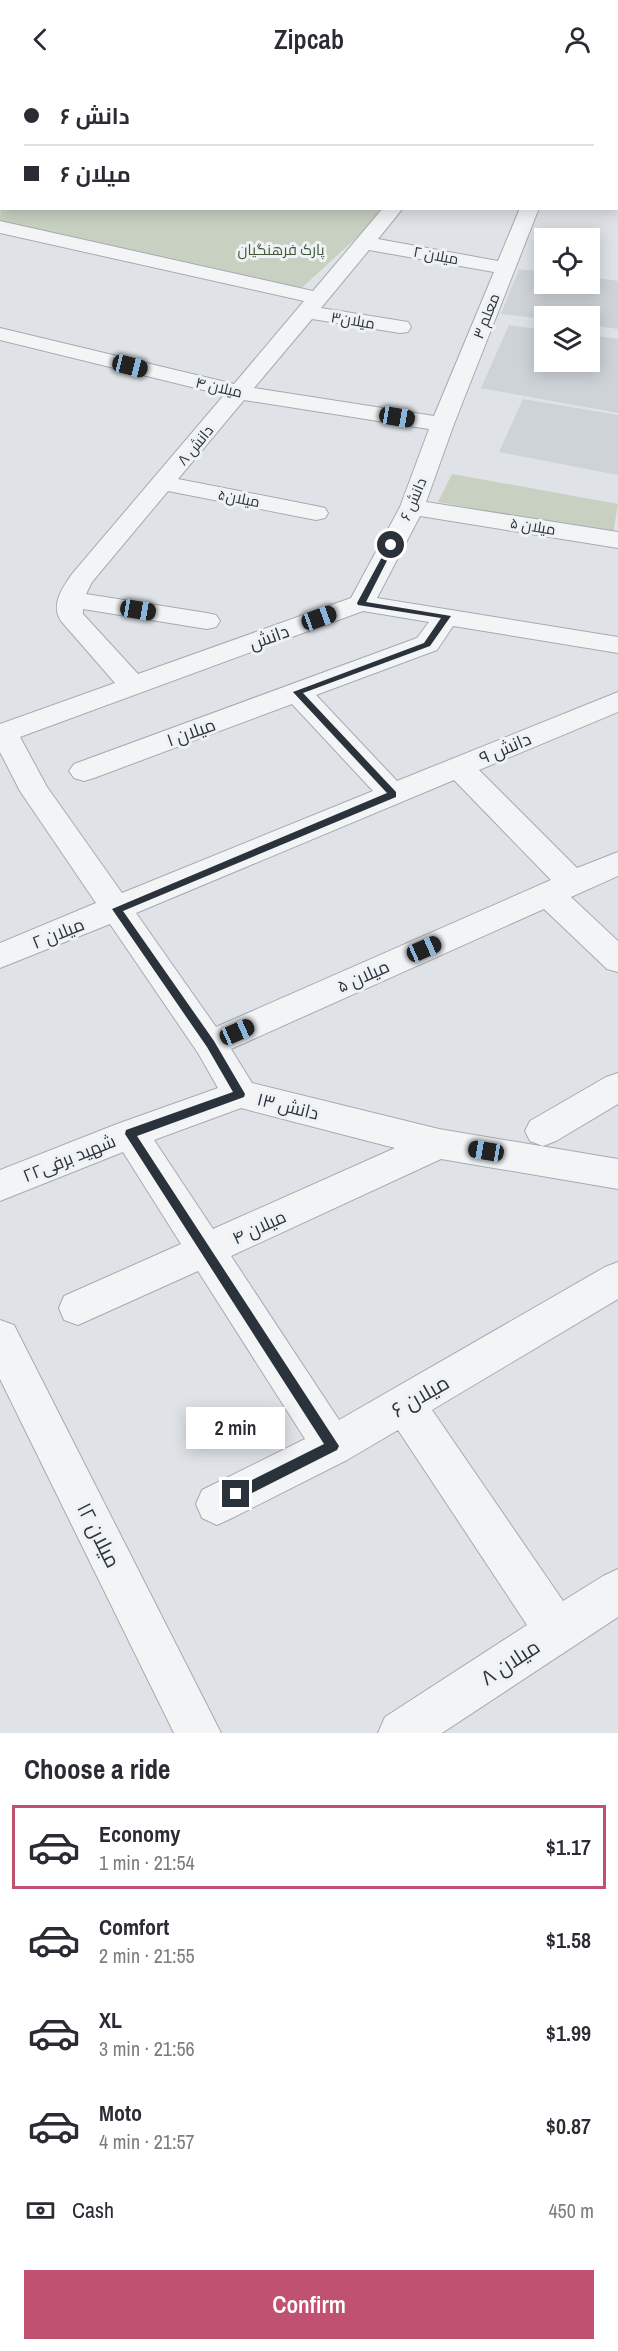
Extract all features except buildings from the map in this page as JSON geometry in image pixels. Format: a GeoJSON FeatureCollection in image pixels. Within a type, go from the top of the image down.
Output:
{"type":"FeatureCollection","features":[{"type":"Feature","properties":{"kind":"street","name":"دانش ۸"},"geometry":{"type":"LineString","coordinates":[[70,600],[81,579],[392,210]]}},
{"type":"Feature","properties":{"kind":"street","name":"معلم ۳"},"geometry":{"type":"LineString","coordinates":[[442,424],[529,210]]}},
{"type":"Feature","properties":{"kind":"street","name":"میلان۳"},"geometry":{"type":"LineString","coordinates":[[0,227],[400,327]]}},
{"type":"Feature","properties":{"kind":"street","name":"میلان ۲"},"geometry":{"type":"LineString","coordinates":[[365,243],[506,268]]}},
{"type":"Feature","properties":{"kind":"street","name":"میلان ۴"},"geometry":{"type":"LineString","coordinates":[[0,334],[239,393],[442,424]]}},
{"type":"Feature","properties":{"kind":"street","name":"دانش ۶"},"geometry":{"type":"LineString","coordinates":[[361,603],[412,507],[442,424]]}},
{"type":"Feature","properties":{"kind":"street","name":"میلان۵"},"geometry":{"type":"LineString","coordinates":[[162,483],[316,513]]}},
{"type":"Feature","properties":{"kind":"street","name":"میلان ۵"},"geometry":{"type":"LineString","coordinates":[[412,507],[618,540]]}},
{"type":"Feature","properties":{"kind":"street"},"geometry":{"type":"LineString","coordinates":[[132,686],[70,615],[70,600],[207,621]]}},
{"type":"Feature","properties":{"kind":"street","name":"دانش"},"geometry":{"type":"LineString","coordinates":[[2,733],[361,603],[618,645]]}},
{"type":"Feature","properties":{"kind":"street","name":"میلان ۱"},"geometry":{"type":"LineString","coordinates":[[84,771],[427,644],[447,616]]}},
{"type":"Feature","properties":{"kind":"street"},"geometry":{"type":"LineString","coordinates":[[297,692],[393,794]]}},
{"type":"Feature","properties":{"kind":"street","name":"دانش ۹"},"geometry":{"type":"LineString","coordinates":[[117,909],[618,701]]}},
{"type":"Feature","properties":{"kind":"street","name":"دانش ۱۳"},"geometry":{"type":"LineString","coordinates":[[2,733],[34,791],[210,1044],[240,1094],[439,1144],[618,1174]]}},
{"type":"Feature","properties":{"kind":"street"},"geometry":{"type":"LineString","coordinates":[[459,767],[618,960]]}},
{"type":"Feature","properties":{"kind":"street","name":"میلان ۵"},"geometry":{"type":"LineString","coordinates":[[210,1044],[618,863]]}},
{"type":"Feature","properties":{"kind":"street","name":"میلان ۲"},"geometry":{"type":"LineString","coordinates":[[0,956],[117,909]]}},
{"type":"Feature","properties":{"kind":"street"},"geometry":{"type":"LineString","coordinates":[[543,1131],[618,1087]]}},
{"type":"Feature","properties":{"kind":"street","name":"شهید برفی۲۲"},"geometry":{"type":"LineString","coordinates":[[0,1186],[130,1134],[240,1094]]}},
{"type":"Feature","properties":{"kind":"street"},"geometry":{"type":"LineString","coordinates":[[130,1134],[333,1446]]}},
{"type":"Feature","properties":{"kind":"street","name":"میلان ۴"},"geometry":{"type":"LineString","coordinates":[[78,1308],[439,1144]]}},
{"type":"Feature","properties":{"kind":"street","name":"میلان ۶"},"geometry":{"type":"LineString","coordinates":[[217,1504],[333,1446],[618,1278]]}},
{"type":"Feature","properties":{"kind":"street","name":"میلان ۱۲"},"geometry":{"type":"LineString","coordinates":[[0,1338],[198,1733]]}},
{"type":"Feature","properties":{"kind":"street"},"geometry":{"type":"LineString","coordinates":[[405,1405],[557,1631]]}},
{"type":"Feature","properties":{"kind":"street","name":"میلان ۸"},"geometry":{"type":"LineString","coordinates":[[401,1733],[618,1591]]}},
{"type":"Feature","properties":{"kind":"shaded area"},"geometry":{"type":"Polygon","coordinates":[[[519,269],[534,271],[534,294],[600,294],[600,278],[618,281],[618,329],[600,326],[600,306],[534,306],[534,318],[501,314],[519,269]]]}},
{"type":"Feature","properties":{"kind":"shaded area"},"geometry":{"type":"Polygon","coordinates":[[[509,325],[534,329],[534,372],[600,372],[600,336],[618,339],[618,413],[481,388],[509,325]]]}},
{"type":"Feature","properties":{"kind":"shaded area"},"geometry":{"type":"Polygon","coordinates":[[[523,399],[618,415],[618,475],[499,452],[523,399]]]}},
{"type":"Feature","properties":{"kind":"green space","name":"پارک فرهنگیان"},"geometry":{"type":"Polygon","coordinates":[[[0,210],[387,210],[296,293],[0,222],[0,210]]]}},
{"type":"Feature","properties":{"kind":"green space"},"geometry":{"type":"Polygon","coordinates":[[[452,474],[618,504],[613,534],[438,502],[452,474]]]}},
{"type":"Feature","properties":{"kind":"route"},"geometry":{"type":"LineString","coordinates":[[236,1494],[333,1446],[130,1134],[240,1094],[210,1044],[117,909],[393,794],[297,692],[427,644],[447,616],[361,603],[391,545]]}}]}
